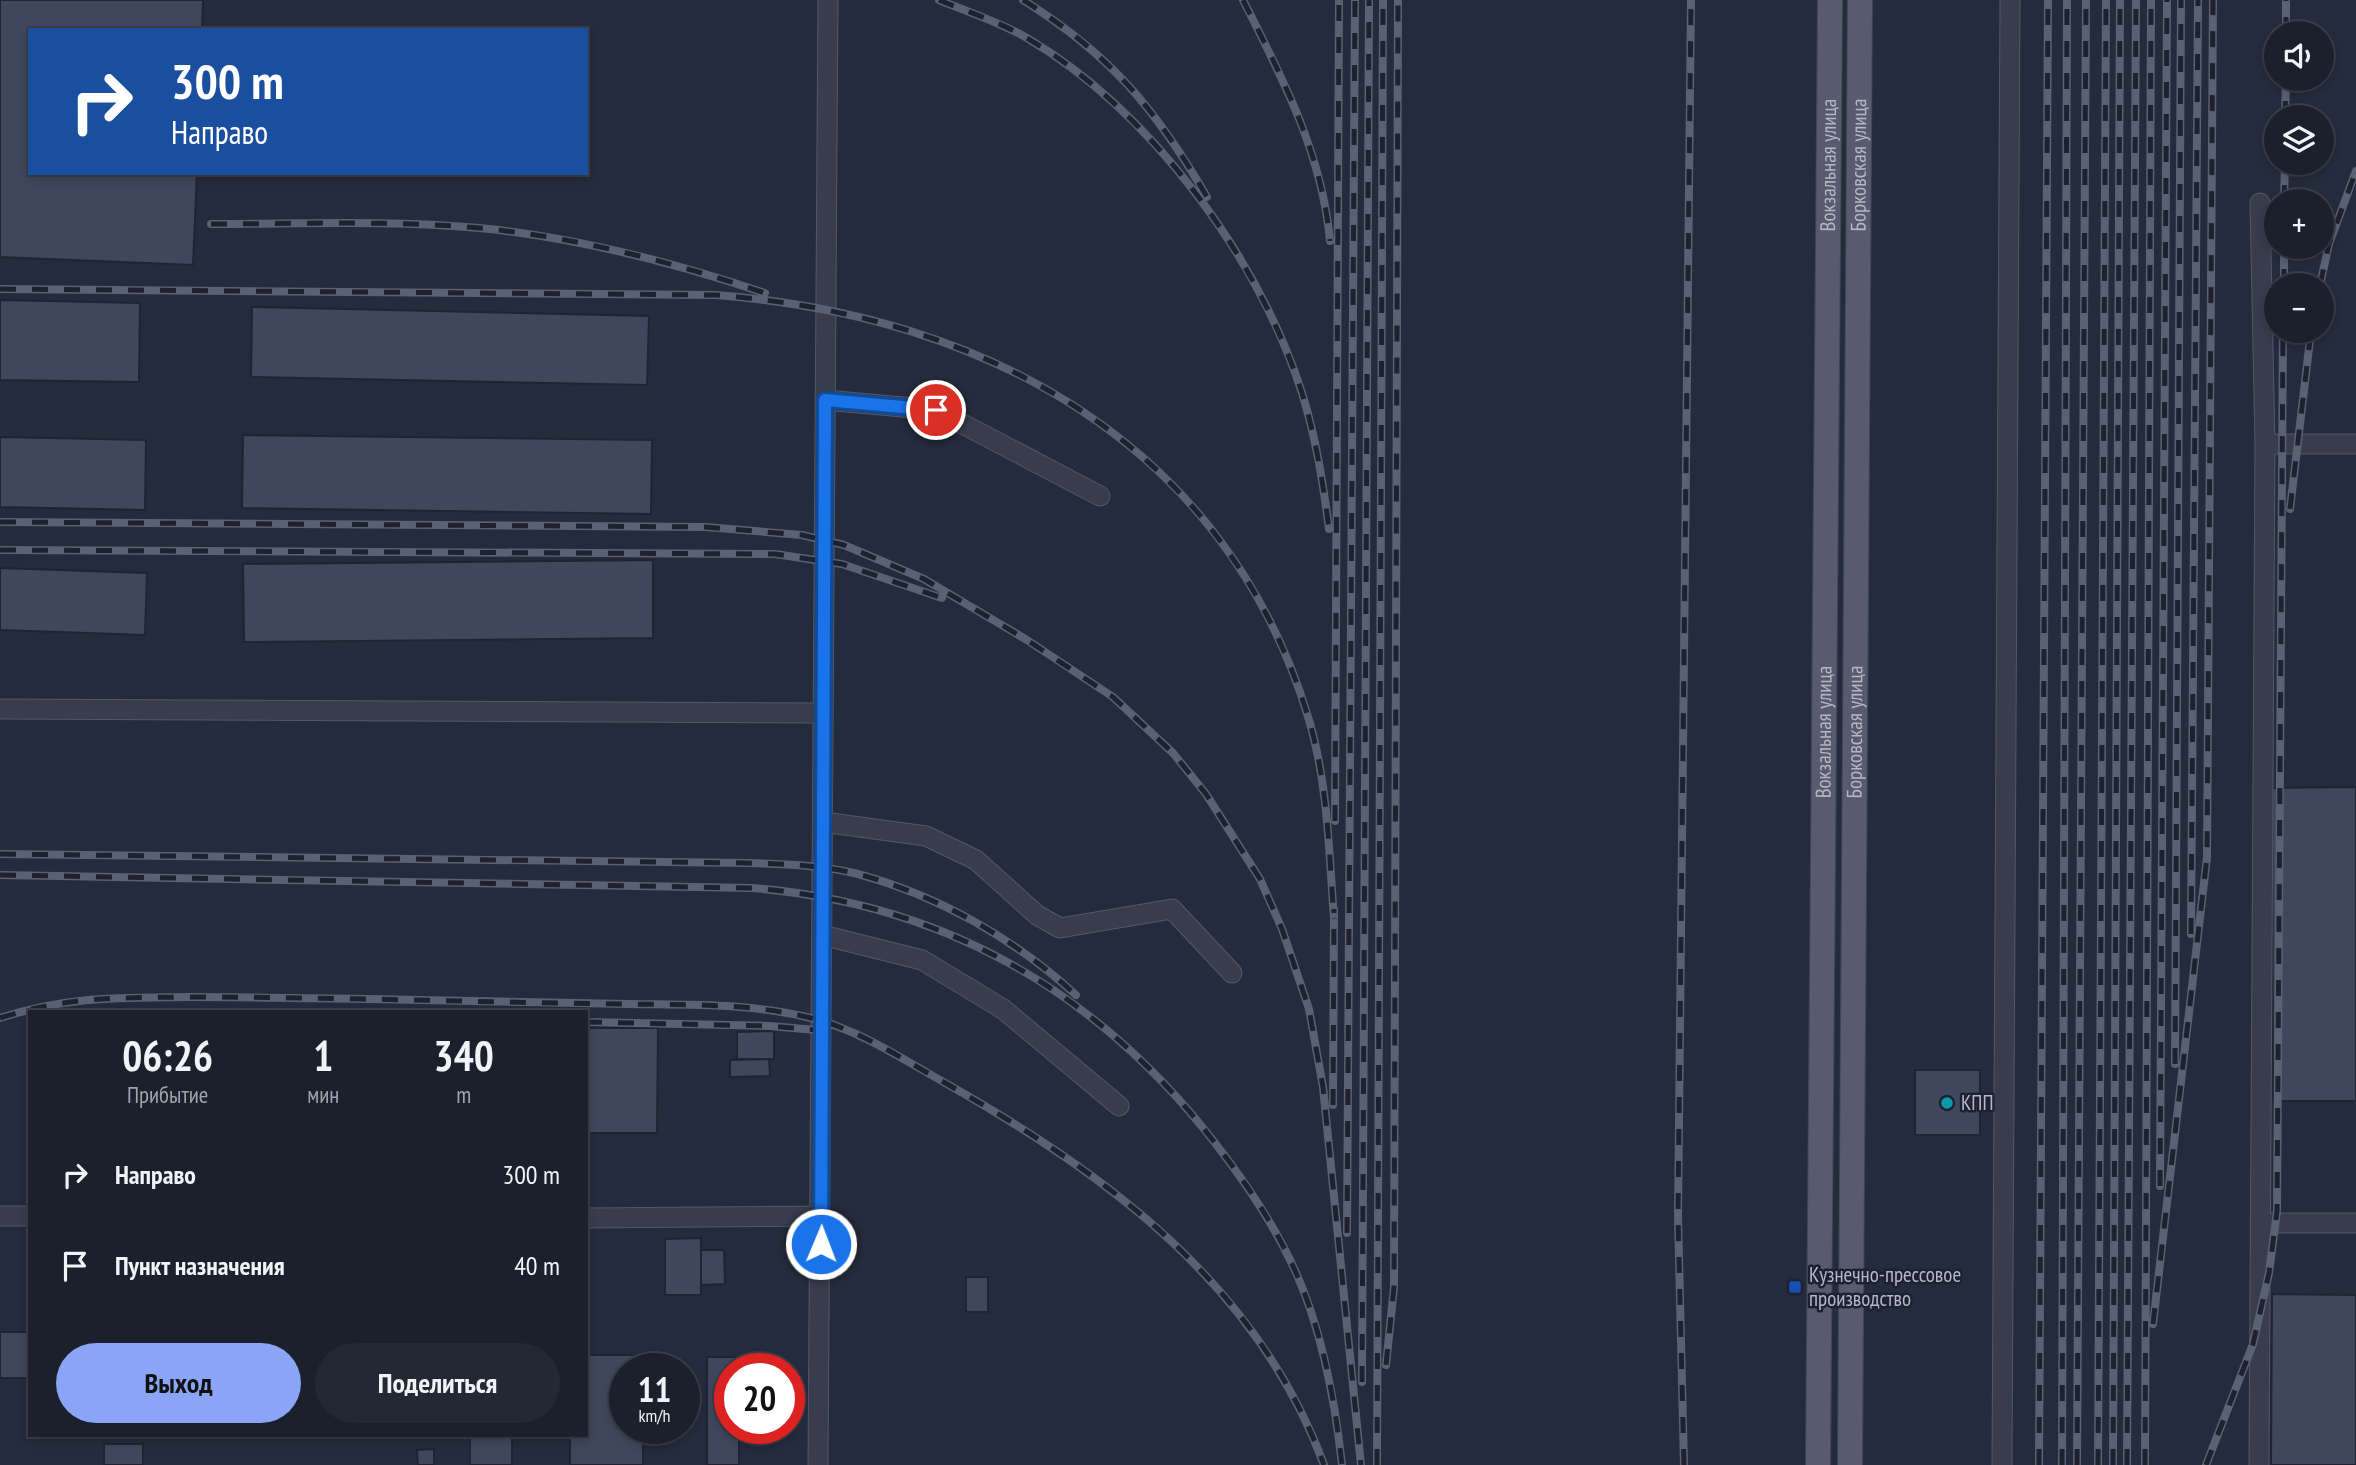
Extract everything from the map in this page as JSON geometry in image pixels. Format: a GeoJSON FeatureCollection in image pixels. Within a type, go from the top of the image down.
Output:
{"type":"FeatureCollection","features":[{"type":"Feature","properties":{"kind":"main road","name":"Вокзальная улица"},"geometry":{"type":"LineString","coordinates":[[1818,1465],[1830,0]]}},
{"type":"Feature","properties":{"kind":"main road","name":"Борковская улица"},"geometry":{"type":"LineString","coordinates":[[1850,1465],[1860,0]]}},
{"type":"Feature","properties":{"kind":"lane"},"geometry":{"type":"LineString","coordinates":[[818,1465],[828,0]]}},
{"type":"Feature","properties":{"kind":"lane"},"geometry":{"type":"LineString","coordinates":[[2002,1465],[2010,0]]}},
{"type":"Feature","properties":{"kind":"lane"},"geometry":{"type":"LineString","coordinates":[[2259,1465],[2265,444],[2260,203]]}},
{"type":"Feature","properties":{"kind":"lane"},"geometry":{"type":"LineString","coordinates":[[825,400],[936,410],[1100,496]]}},
{"type":"Feature","properties":{"kind":"lane"},"geometry":{"type":"LineString","coordinates":[[2265,444],[2356,444]]}},
{"type":"Feature","properties":{"kind":"lane"},"geometry":{"type":"LineString","coordinates":[[0,709],[823,713]]}},
{"type":"Feature","properties":{"kind":"lane"},"geometry":{"type":"LineString","coordinates":[[823,822],[926,836],[976,860],[1037,915],[1060,928],[1172,909],[1233,973]]}},
{"type":"Feature","properties":{"kind":"lane"},"geometry":{"type":"LineString","coordinates":[[822,935],[922,960],[1003,1009],[1119,1106]]}},
{"type":"Feature","properties":{"kind":"lane"},"geometry":{"type":"LineString","coordinates":[[0,1216],[28,1216]]}},
{"type":"Feature","properties":{"kind":"lane"},"geometry":{"type":"LineString","coordinates":[[588,1218],[821,1216]]}},
{"type":"Feature","properties":{"kind":"lane"},"geometry":{"type":"LineString","coordinates":[[2260,1223],[2356,1223]]}},
{"type":"Feature","properties":{"kind":"building"},"geometry":{"type":"Polygon","coordinates":[[[0,0],[203,0],[202,28],[28,28],[28,175],[197,175],[193,265],[0,257],[0,0]]]}},
{"type":"Feature","properties":{"kind":"building"},"geometry":{"type":"Polygon","coordinates":[[[0,300],[140,303],[139,382],[0,380],[0,300]]]}},
{"type":"Feature","properties":{"kind":"building"},"geometry":{"type":"Polygon","coordinates":[[[252,307],[649,316],[647,385],[251,377],[252,307]]]}},
{"type":"Feature","properties":{"kind":"building"},"geometry":{"type":"Polygon","coordinates":[[[243,435],[652,440],[651,514],[242,508],[243,435]]]}},
{"type":"Feature","properties":{"kind":"building"},"geometry":{"type":"Polygon","coordinates":[[[0,437],[146,440],[145,510],[0,507],[0,437]]]}},
{"type":"Feature","properties":{"kind":"building"},"geometry":{"type":"Polygon","coordinates":[[[653,560],[653,638],[244,642],[243,564],[653,560]]]}},
{"type":"Feature","properties":{"kind":"building"},"geometry":{"type":"Polygon","coordinates":[[[0,568],[147,573],[145,635],[0,630],[0,568]]]}},
{"type":"Feature","properties":{"kind":"building"},"geometry":{"type":"Polygon","coordinates":[[[2356,787],[2356,1101],[2273,1101],[2272,788],[2356,787]]]}},
{"type":"Feature","properties":{"kind":"building"},"geometry":{"type":"Polygon","coordinates":[[[588,1028],[658,1028],[657,1133],[588,1133],[588,1028]]]}},
{"type":"Feature","properties":{"kind":"building"},"geometry":{"type":"Polygon","coordinates":[[[774,1031],[774,1059],[737,1059],[737,1032],[774,1031]]]}},
{"type":"Feature","properties":{"kind":"building"},"geometry":{"type":"Polygon","coordinates":[[[769,1059],[770,1076],[730,1077],[730,1060],[769,1059]]]}},
{"type":"Feature","properties":{"kind":"building","name":"КПП"},"geometry":{"type":"Polygon","coordinates":[[[1915,1070],[1980,1070],[1980,1135],[1915,1135],[1915,1070]]]}},
{"type":"Feature","properties":{"kind":"building"},"geometry":{"type":"Polygon","coordinates":[[[701,1238],[701,1295],[665,1295],[665,1239],[701,1238]]]}},
{"type":"Feature","properties":{"kind":"building"},"geometry":{"type":"Polygon","coordinates":[[[701,1250],[724,1250],[725,1284],[701,1285],[701,1250]]]}},
{"type":"Feature","properties":{"kind":"building"},"geometry":{"type":"Polygon","coordinates":[[[966,1277],[988,1277],[988,1312],[966,1312],[966,1277]]]}},
{"type":"Feature","properties":{"kind":"building"},"geometry":{"type":"Polygon","coordinates":[[[2272,1294],[2356,1295],[2356,1465],[2271,1465],[2272,1294]]]}},
{"type":"Feature","properties":{"kind":"building"},"geometry":{"type":"Polygon","coordinates":[[[0,1332],[28,1332],[28,1378],[0,1378],[0,1332]]]}},
{"type":"Feature","properties":{"kind":"building"},"geometry":{"type":"Polygon","coordinates":[[[588,1355],[609,1355],[609,1444],[643,1444],[643,1465],[570,1465],[570,1437],[588,1437],[588,1355]]]}},
{"type":"Feature","properties":{"kind":"building"},"geometry":{"type":"Polygon","coordinates":[[[707,1357],[714,1357],[714,1444],[739,1444],[739,1465],[707,1465],[707,1357]]]}},
{"type":"Feature","properties":{"kind":"building"},"geometry":{"type":"Polygon","coordinates":[[[470,1437],[512,1437],[512,1465],[470,1465],[470,1437]]]}},
{"type":"Feature","properties":{"kind":"building"},"geometry":{"type":"Polygon","coordinates":[[[104,1444],[143,1444],[143,1465],[104,1465],[104,1444]]]}},
{"type":"Feature","properties":{"kind":"building"},"geometry":{"type":"Polygon","coordinates":[[[434,1449],[434,1465],[418,1465],[417,1450],[434,1449]]]}},
{"type":"Feature","properties":{"kind":"railway"},"geometry":{"type":"LineString","coordinates":[[939,0],[1017,32],[1073,69],[1117,106],[1195,192],[1229,240],[1283,342],[1311,427],[1329,529]]}},
{"type":"Feature","properties":{"kind":"railway"},"geometry":{"type":"LineString","coordinates":[[1023,0],[1081,41],[1128,86],[1169,137],[1207,197]]}},
{"type":"Feature","properties":{"kind":"railway"},"geometry":{"type":"LineString","coordinates":[[1243,0],[1286,87],[1309,146],[1319,177],[1330,241]]}},
{"type":"Feature","properties":{"kind":"railway"},"geometry":{"type":"LineString","coordinates":[[1335,821],[1339,0]]}},
{"type":"Feature","properties":{"kind":"railway"},"geometry":{"type":"LineString","coordinates":[[1347,1233],[1355,0]]}},
{"type":"Feature","properties":{"kind":"railway"},"geometry":{"type":"LineString","coordinates":[[1362,1382],[1369,0]]}},
{"type":"Feature","properties":{"kind":"railway"},"geometry":{"type":"LineString","coordinates":[[1377,1465],[1383,0]]}},
{"type":"Feature","properties":{"kind":"railway"},"geometry":{"type":"LineString","coordinates":[[1386,1365],[1394,1287],[1398,0]]}},
{"type":"Feature","properties":{"kind":"railway"},"geometry":{"type":"LineString","coordinates":[[1684,1465],[1678,1216],[1691,0]]}},
{"type":"Feature","properties":{"kind":"railway"},"geometry":{"type":"LineString","coordinates":[[2039,1465],[2048,0]]}},
{"type":"Feature","properties":{"kind":"railway"},"geometry":{"type":"LineString","coordinates":[[2062,1465],[2067,0]]}},
{"type":"Feature","properties":{"kind":"railway"},"geometry":{"type":"LineString","coordinates":[[2077,1465],[2086,0]]}},
{"type":"Feature","properties":{"kind":"railway"},"geometry":{"type":"LineString","coordinates":[[2098,1465],[2106,0]]}},
{"type":"Feature","properties":{"kind":"railway"},"geometry":{"type":"LineString","coordinates":[[2113,1465],[2120,0]]}},
{"type":"Feature","properties":{"kind":"railway"},"geometry":{"type":"LineString","coordinates":[[2127,1465],[2136,0]]}},
{"type":"Feature","properties":{"kind":"railway"},"geometry":{"type":"LineString","coordinates":[[2145,1465],[2151,0]]}},
{"type":"Feature","properties":{"kind":"railway"},"geometry":{"type":"LineString","coordinates":[[2160,1186],[2167,0]]}},
{"type":"Feature","properties":{"kind":"railway"},"geometry":{"type":"LineString","coordinates":[[2175,1064],[2181,0]]}},
{"type":"Feature","properties":{"kind":"railway"},"geometry":{"type":"LineString","coordinates":[[2191,934],[2198,0]]}},
{"type":"Feature","properties":{"kind":"railway"},"geometry":{"type":"LineString","coordinates":[[2153,1324],[2207,857],[2213,0]]}},
{"type":"Feature","properties":{"kind":"railway"},"geometry":{"type":"LineString","coordinates":[[2286,0],[2286,21]]}},
{"type":"Feature","properties":{"kind":"railway"},"geometry":{"type":"LineString","coordinates":[[2285,105],[2286,91]]}},
{"type":"Feature","properties":{"kind":"railway"},"geometry":{"type":"LineString","coordinates":[[2323,273],[2329,244],[2356,171]]}},
{"type":"Feature","properties":{"kind":"railway"},"geometry":{"type":"LineString","coordinates":[[2284,189],[2285,175]]}},
{"type":"Feature","properties":{"kind":"railway"},"geometry":{"type":"LineString","coordinates":[[211,224],[412,224],[516,232],[624,252],[765,293]]}},
{"type":"Feature","properties":{"kind":"railway"},"geometry":{"type":"LineString","coordinates":[[2284,259],[2284,273]]}},
{"type":"Feature","properties":{"kind":"railway"},"geometry":{"type":"LineString","coordinates":[[0,289],[716,295],[816,308],[912,332],[1002,366],[1084,412],[1157,470],[1220,541],[1271,624],[1309,720],[1315,744],[1327,819],[1334,919]]}},
{"type":"Feature","properties":{"kind":"railway"},"geometry":{"type":"LineString","coordinates":[[2206,1465],[2253,1344],[2269,1273],[2277,1211],[2283,343]]}},
{"type":"Feature","properties":{"kind":"railway"},"geometry":{"type":"LineString","coordinates":[[2290,509],[2310,343]]}},
{"type":"Feature","properties":{"kind":"railway"},"geometry":{"type":"LineString","coordinates":[[0,522],[706,527],[802,535],[844,545],[924,579],[1027,640],[1113,697],[1173,753],[1206,794],[1260,879],[1282,929],[1309,1009],[1323,1087],[1361,1465]]}},
{"type":"Feature","properties":{"kind":"railway"},"geometry":{"type":"LineString","coordinates":[[0,550],[775,554],[842,564],[942,598]]}},
{"type":"Feature","properties":{"kind":"railway"},"geometry":{"type":"LineString","coordinates":[[0,854],[747,863],[831,869],[888,883],[946,907],[1002,938],[1076,995]]}},
{"type":"Feature","properties":{"kind":"railway"},"geometry":{"type":"LineString","coordinates":[[0,875],[752,888],[820,897],[884,912],[945,933],[1004,960],[1058,993],[1110,1033],[1159,1078],[1230,1163],[1278,1236],[1306,1297],[1327,1368],[1342,1465]]}},
{"type":"Feature","properties":{"kind":"railway"},"geometry":{"type":"LineString","coordinates":[[1333,1105],[1334,909]]}},
{"type":"Feature","properties":{"kind":"railway"},"geometry":{"type":"LineString","coordinates":[[30,1010],[71,1002],[139,998],[370,999],[720,1006],[788,1013],[829,1023],[881,1046],[1007,1119],[1120,1197],[1171,1241],[1218,1289],[1260,1342],[1295,1401],[1324,1465]]}},
{"type":"Feature","properties":{"kind":"railway"},"geometry":{"type":"LineString","coordinates":[[0,1018],[28,1010]]}},
{"type":"Feature","properties":{"kind":"railway"},"geometry":{"type":"LineString","coordinates":[[588,1022],[770,1026],[827,1031]]}},
{"type":"Feature","properties":{"kind":"place","name":"КПП"},"geometry":{"type":"Point","coordinates":[1947,1103]}},
{"type":"Feature","properties":{"kind":"place","name":"Кузнечно-прессовое производство"},"geometry":{"type":"Point","coordinates":[1795,1287]}},
{"type":"Feature","properties":{"kind":"route"},"geometry":{"type":"LineString","coordinates":[[821,1244],[825,400],[936,410]]}}]}
